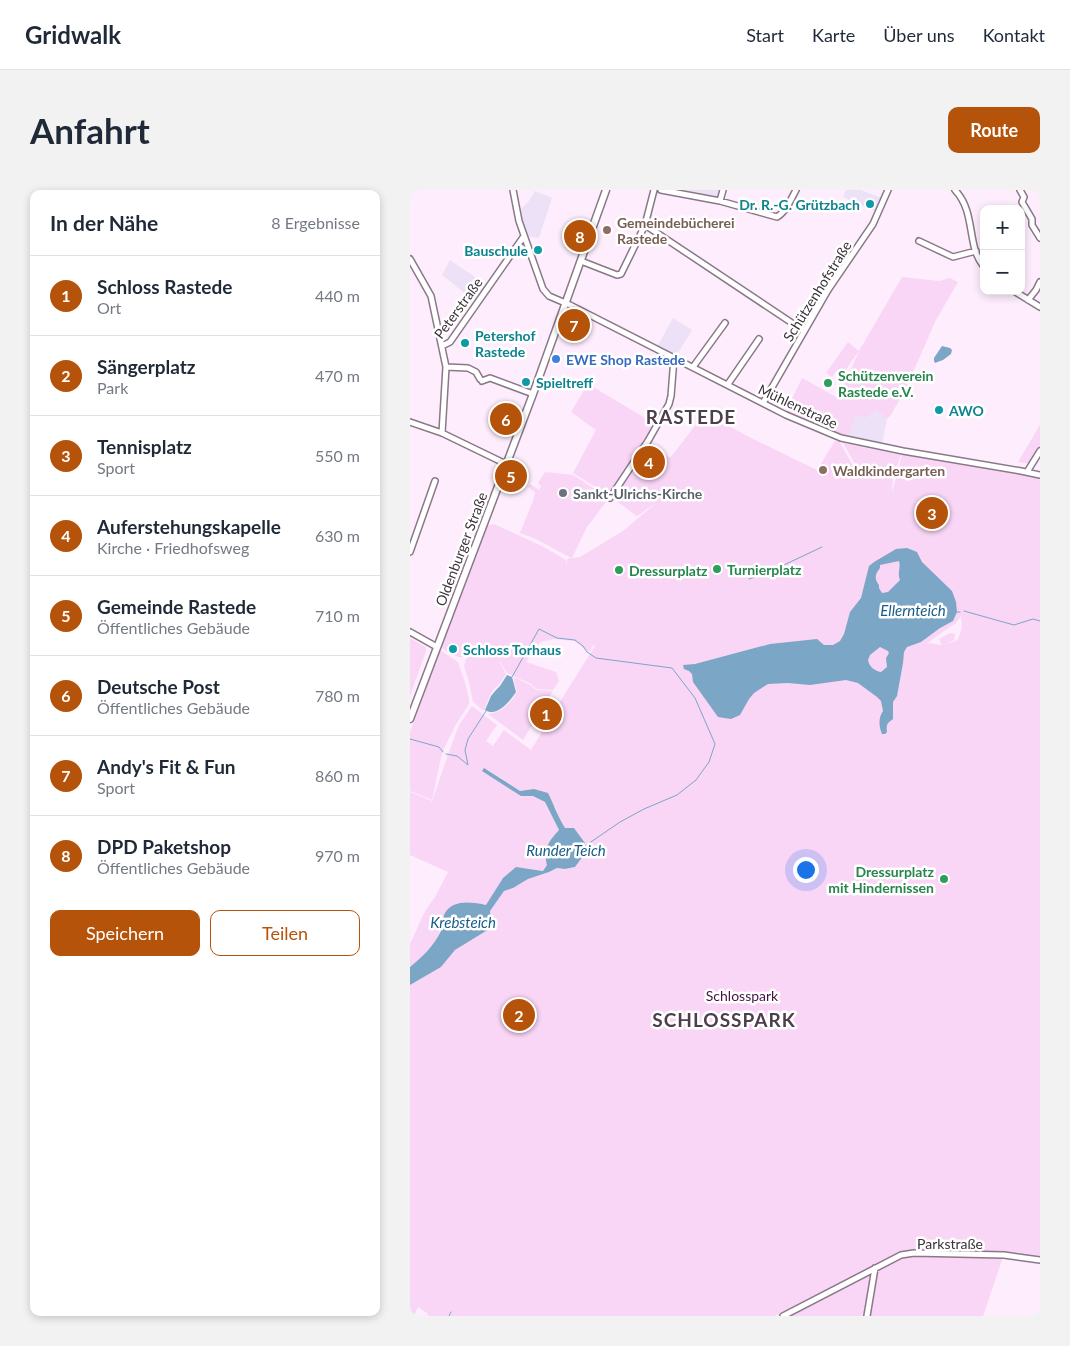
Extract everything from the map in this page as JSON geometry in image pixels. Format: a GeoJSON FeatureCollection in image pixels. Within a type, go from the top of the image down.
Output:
{"type":"FeatureCollection","features":[{"type":"Feature","properties":{"kind":"street","name":"Mühlenstraße"},"geometry":{"type":"LineString","coordinates":[[513,190],[524,236],[543,289],[549,296],[806,424],[841,438],[1040,475]]}},
{"type":"Feature","properties":{"kind":"street","name":"Oldenburger Straße"},"geometry":{"type":"LineString","coordinates":[[410,719],[566,303],[606,190]]}},
{"type":"Feature","properties":{"kind":"street"},"geometry":{"type":"LineString","coordinates":[[581,261],[621,274],[645,225],[654,190]]}},
{"type":"Feature","properties":{"kind":"street"},"geometry":{"type":"LineString","coordinates":[[661,190],[720,201],[777,217],[783,212],[796,190]]}},
{"type":"Feature","properties":{"kind":"street"},"geometry":{"type":"LineString","coordinates":[[720,201],[723,190]]}},
{"type":"Feature","properties":{"kind":"street","name":"Schützenhofstraße"},"geometry":{"type":"LineString","coordinates":[[763,403],[828,290],[873,224],[888,190]]}},
{"type":"Feature","properties":{"kind":"street"},"geometry":{"type":"LineString","coordinates":[[955,190],[968,212],[976,252],[980,260]]}},
{"type":"Feature","properties":{"kind":"street"},"geometry":{"type":"LineString","coordinates":[[1020,190],[1024,197],[1022,202],[1040,238]]}},
{"type":"Feature","properties":{"kind":"street"},"geometry":{"type":"LineString","coordinates":[[645,225],[804,331]]}},
{"type":"Feature","properties":{"kind":"street","name":"Peterstraße"},"geometry":{"type":"LineString","coordinates":[[442,433],[446,367],[442,346],[450,342],[524,236]]}},
{"type":"Feature","properties":{"kind":"street"},"geometry":{"type":"LineString","coordinates":[[919,241],[953,257],[976,252]]}},
{"type":"Feature","properties":{"kind":"street"},"geometry":{"type":"LineString","coordinates":[[410,259],[431,296],[442,346]]}},
{"type":"Feature","properties":{"kind":"street"},"geometry":{"type":"LineString","coordinates":[[1028,300],[1040,282]]}},
{"type":"Feature","properties":{"kind":"street"},"geometry":{"type":"LineString","coordinates":[[1020,295],[1040,307]]}},
{"type":"Feature","properties":{"kind":"street"},"geometry":{"type":"LineString","coordinates":[[693,367],[725,323]]}},
{"type":"Feature","properties":{"kind":"street"},"geometry":{"type":"LineString","coordinates":[[728,384],[758,339]]}},
{"type":"Feature","properties":{"kind":"street"},"geometry":{"type":"LineString","coordinates":[[610,498],[648,441],[669,404],[674,358]]}},
{"type":"Feature","properties":{"kind":"street"},"geometry":{"type":"LineString","coordinates":[[446,367],[468,368],[476,372],[481,380],[490,378],[532,394]]}},
{"type":"Feature","properties":{"kind":"street"},"geometry":{"type":"LineString","coordinates":[[410,422],[442,433],[506,464]]}},
{"type":"Feature","properties":{"kind":"street"},"geometry":{"type":"LineString","coordinates":[[1027,472],[1040,451]]}},
{"type":"Feature","properties":{"kind":"street"},"geometry":{"type":"LineString","coordinates":[[410,552],[435,480]]}},
{"type":"Feature","properties":{"kind":"street"},"geometry":{"type":"LineString","coordinates":[[410,632],[437,647]]}},
{"type":"Feature","properties":{"kind":"street","name":"Parkstraße"},"geometry":{"type":"LineString","coordinates":[[783,1316],[901,1255],[1004,1254],[1040,1260]]}},
{"type":"Feature","properties":{"kind":"street"},"geometry":{"type":"LineString","coordinates":[[867,1316],[876,1268]]}},
{"type":"Feature","properties":{"kind":"shaded area"},"geometry":{"type":"Polygon","coordinates":[[[679,190],[723,190],[720,201],[678,193],[679,190]]]}},
{"type":"Feature","properties":{"kind":"shaded area"},"geometry":{"type":"Polygon","coordinates":[[[846,190],[861,190],[884,199],[879,213],[843,197],[846,190]]]}},
{"type":"Feature","properties":{"kind":"shaded area"},"geometry":{"type":"Polygon","coordinates":[[[535,191],[552,198],[539,238],[524,236],[517,213],[529,201],[535,191]]]}},
{"type":"Feature","properties":{"kind":"shaded area"},"geometry":{"type":"Polygon","coordinates":[[[450,260],[488,286],[477,303],[442,275],[450,260]]]}},
{"type":"Feature","properties":{"kind":"shaded area"},"geometry":{"type":"Polygon","coordinates":[[[673,318],[692,330],[675,358],[656,349],[673,318]]]}},
{"type":"Feature","properties":{"kind":"shaded area"},"geometry":{"type":"Polygon","coordinates":[[[876,410],[887,419],[882,444],[848,437],[856,414],[876,410]]]}},
{"type":"Feature","properties":{"kind":"green space"},"geometry":{"type":"Polygon","coordinates":[[[902,277],[939,281],[950,278],[958,282],[936,320],[906,388],[887,419],[876,410],[865,418],[856,415],[848,437],[824,429],[786,411],[802,378],[838,398],[859,351],[902,277]]]}},
{"type":"Feature","properties":{"kind":"green space"},"geometry":{"type":"Polygon","coordinates":[[[848,342],[859,351],[842,375],[836,371],[832,377],[826,373],[848,342]]]}},
{"type":"Feature","properties":{"kind":"green space","name":"Schlosspark"},"geometry":{"type":"Polygon","coordinates":[[[588,384],[657,425],[648,441],[670,458],[705,413],[817,470],[835,441],[839,441],[858,474],[880,473],[891,476],[893,482],[892,493],[903,451],[1040,476],[1040,1258],[1007,1253],[927,1251],[900,1253],[775,1316],[428,1316],[427,1313],[418,1307],[414,1316],[410,1316],[410,985],[441,967],[455,950],[486,931],[487,905],[468,902],[443,918],[442,926],[432,946],[410,967],[410,944],[425,911],[435,897],[448,872],[410,855],[410,792],[432,801],[459,725],[472,706],[497,725],[486,741],[493,746],[504,730],[531,750],[548,722],[551,722],[555,716],[553,713],[595,646],[593,645],[589,652],[574,641],[554,639],[540,642],[526,662],[556,672],[559,681],[553,690],[536,689],[531,684],[507,673],[497,657],[506,674],[490,695],[484,711],[473,702],[464,666],[466,659],[481,647],[498,649],[498,656],[499,648],[480,646],[464,656],[458,657],[442,648],[443,640],[486,526],[494,524],[542,546],[566,560],[567,566],[567,559],[571,558],[536,539],[520,533],[535,492],[528,487],[530,484],[539,490],[541,486],[538,483],[545,472],[573,475],[609,498],[587,527],[572,558],[580,557],[623,531],[656,503],[637,516],[612,498],[637,463],[635,460],[610,496],[573,473],[596,430],[571,412],[588,384]],[[961,616],[956,623],[928,643],[942,645],[939,639],[950,633],[955,634],[954,640],[946,644],[958,640],[962,627],[961,616]],[[485,768],[521,796],[533,796],[545,802],[559,830],[553,836],[547,865],[543,871],[526,868],[508,874],[503,878],[487,904],[490,911],[504,891],[557,868],[575,867],[584,850],[585,843],[574,828],[565,828],[555,807],[534,789],[520,791],[485,768]]]}},
{"type":"Feature","properties":{"kind":"green space"},"geometry":{"type":"Polygon","coordinates":[[[1040,425],[1040,451],[1031,464],[1018,462],[1040,425]]]}},
{"type":"Feature","properties":{"kind":"green space"},"geometry":{"type":"Polygon","coordinates":[[[843,443],[901,455],[896,469],[859,471],[843,443]]]}},
{"type":"Feature","properties":{"kind":"green space"},"geometry":{"type":"Polygon","coordinates":[[[410,638],[425,647],[426,651],[410,696],[410,638]]]}},
{"type":"Feature","properties":{"kind":"green space"},"geometry":{"type":"Polygon","coordinates":[[[440,650],[458,662],[465,682],[469,704],[455,726],[442,753],[432,800],[410,791],[410,732],[440,650]]]}},
{"type":"Feature","properties":{"kind":"green space"},"geometry":{"type":"Polygon","coordinates":[[[514,677],[536,690],[553,691],[523,740],[488,714],[501,710],[515,696],[517,692],[514,677]]]}},
{"type":"Feature","properties":{"kind":"green space"},"geometry":{"type":"Polygon","coordinates":[[[928,1255],[1003,1257],[983,1316],[787,1316],[902,1257],[928,1255]]]}},
{"type":"Feature","properties":{"kind":"water"},"geometry":{"type":"Polygon","coordinates":[[[942,346],[950,348],[952,350],[951,354],[935,363],[934,358],[942,346]]]}},
{"type":"Feature","properties":{"kind":"water","name":"Ellernteich"},"geometry":{"type":"Polygon","coordinates":[[[907,548],[917,552],[922,562],[952,591],[957,612],[953,621],[921,642],[907,647],[904,652],[897,696],[893,702],[893,719],[887,724],[887,732],[885,734],[882,734],[880,725],[880,717],[883,711],[881,701],[858,683],[846,680],[810,685],[768,684],[754,693],[740,715],[731,719],[718,717],[693,682],[692,674],[684,669],[683,665],[695,664],[770,644],[817,639],[824,645],[833,645],[840,641],[850,612],[861,598],[869,566],[896,549],[907,548]],[[899,561],[880,565],[876,579],[882,593],[888,592],[900,580],[899,561]],[[880,647],[870,655],[868,660],[872,668],[881,672],[887,667],[886,658],[889,653],[880,647]]]}},
{"type":"Feature","properties":{"kind":"water"},"geometry":{"type":"Polygon","coordinates":[[[507,675],[512,677],[516,692],[507,704],[498,710],[490,712],[485,710],[491,696],[507,675]]]}},
{"type":"Feature","properties":{"kind":"water"},"geometry":{"type":"Polygon","coordinates":[[[484,768],[520,791],[534,789],[548,793],[565,828],[574,828],[585,843],[583,856],[575,867],[557,868],[504,891],[490,911],[491,925],[486,931],[455,950],[441,967],[410,985],[410,967],[435,942],[441,931],[443,917],[447,910],[452,906],[462,903],[486,905],[503,878],[516,867],[543,871],[547,865],[547,846],[559,830],[545,802],[533,796],[521,796],[482,771],[484,768]]]}},
{"type":"Feature","properties":{"kind":"waterway"},"geometry":{"type":"LineString","coordinates":[[749,579],[767,573],[822,547]]}},
{"type":"Feature","properties":{"kind":"waterway"},"geometry":{"type":"LineString","coordinates":[[964,611],[1014,625],[1033,619],[1040,621]]}},
{"type":"Feature","properties":{"kind":"waterway","name":"Runder Teich"},"geometry":{"type":"LineString","coordinates":[[512,677],[539,629],[557,638],[575,640],[596,658],[672,668],[695,698],[715,744],[709,762],[696,780],[677,795],[620,822],[585,846]]}},
{"type":"Feature","properties":{"kind":"waterway"},"geometry":{"type":"LineString","coordinates":[[446,754],[457,756],[468,765],[465,750],[468,739],[486,711]]}},
{"type":"Feature","properties":{"kind":"waterway"},"geometry":{"type":"LineString","coordinates":[[410,739],[439,747],[443,752]]}},
{"type":"Feature","properties":{"kind":"waterway"},"geometry":{"type":"LineString","coordinates":[[449,1316],[451,1312]]}},
{"type":"Feature","properties":{"kind":"place","name":"Dr. R.-G. Grützbach"},"geometry":{"type":"Point","coordinates":[870,204]}},
{"type":"Feature","properties":{"kind":"place","name":"Gemeindebücherei Rastede"},"geometry":{"type":"Point","coordinates":[607,230]}},
{"type":"Feature","properties":{"kind":"place","name":"DPD Paketshop"},"geometry":{"type":"Point","coordinates":[580,236]}},
{"type":"Feature","properties":{"kind":"place","name":"Bauschule"},"geometry":{"type":"Point","coordinates":[538,250]}},
{"type":"Feature","properties":{"kind":"place","name":"Andy's Fit & Fun"},"geometry":{"type":"Point","coordinates":[574,325]}},
{"type":"Feature","properties":{"kind":"place","name":"Petershof Rastede"},"geometry":{"type":"Point","coordinates":[465,343]}},
{"type":"Feature","properties":{"kind":"place","name":"EWE Shop Rastede"},"geometry":{"type":"Point","coordinates":[556,359]}},
{"type":"Feature","properties":{"kind":"place","name":"Spieltreff"},"geometry":{"type":"Point","coordinates":[526,382]}},
{"type":"Feature","properties":{"kind":"place","name":"Schützenverein Rastede e.V."},"geometry":{"type":"Point","coordinates":[828,383]}},
{"type":"Feature","properties":{"kind":"place","name":"AWO"},"geometry":{"type":"Point","coordinates":[939,410]}},
{"type":"Feature","properties":{"kind":"place","name":"Deutsche Post"},"geometry":{"type":"Point","coordinates":[506,419]}},
{"type":"Feature","properties":{"kind":"place","name":"Auferstehungskapelle"},"geometry":{"type":"Point","coordinates":[649,462]}},
{"type":"Feature","properties":{"kind":"place","name":"Waldkindergarten"},"geometry":{"type":"Point","coordinates":[823,470]}},
{"type":"Feature","properties":{"kind":"place","name":"Gemeinde Rastede"},"geometry":{"type":"Point","coordinates":[511,476]}},
{"type":"Feature","properties":{"kind":"place","name":"Sankt-Ulrichs-Kirche"},"geometry":{"type":"Point","coordinates":[563,493]}},
{"type":"Feature","properties":{"kind":"place","name":"Tennisplatz"},"geometry":{"type":"Point","coordinates":[932,513]}},
{"type":"Feature","properties":{"kind":"place","name":"Turnierplatz"},"geometry":{"type":"Point","coordinates":[717,569]}},
{"type":"Feature","properties":{"kind":"place","name":"Dressurplatz"},"geometry":{"type":"Point","coordinates":[619,570]}},
{"type":"Feature","properties":{"kind":"place","name":"Schloss Torhaus"},"geometry":{"type":"Point","coordinates":[453,649]}},
{"type":"Feature","properties":{"kind":"place","name":"Schloss Rastede"},"geometry":{"type":"Point","coordinates":[546,714]}},
{"type":"Feature","properties":{"kind":"place","name":"Dressurplatz mit Hindernissen"},"geometry":{"type":"Point","coordinates":[944,879]}},
{"type":"Feature","properties":{"kind":"place","name":"Sängerplatz"},"geometry":{"type":"Point","coordinates":[519,1015]}},
{"type":"Feature","properties":{"kind":"district","name":"RASTEDE"},"geometry":{"type":"Point","coordinates":[691,416]}},
{"type":"Feature","properties":{"kind":"district","name":"SCHLOSSPARK"},"geometry":{"type":"Point","coordinates":[724,1019]}},
{"type":"Feature","properties":{"kind":"water label","name":"Krebsteich"},"geometry":{"type":"Point","coordinates":[463,922]}}]}
